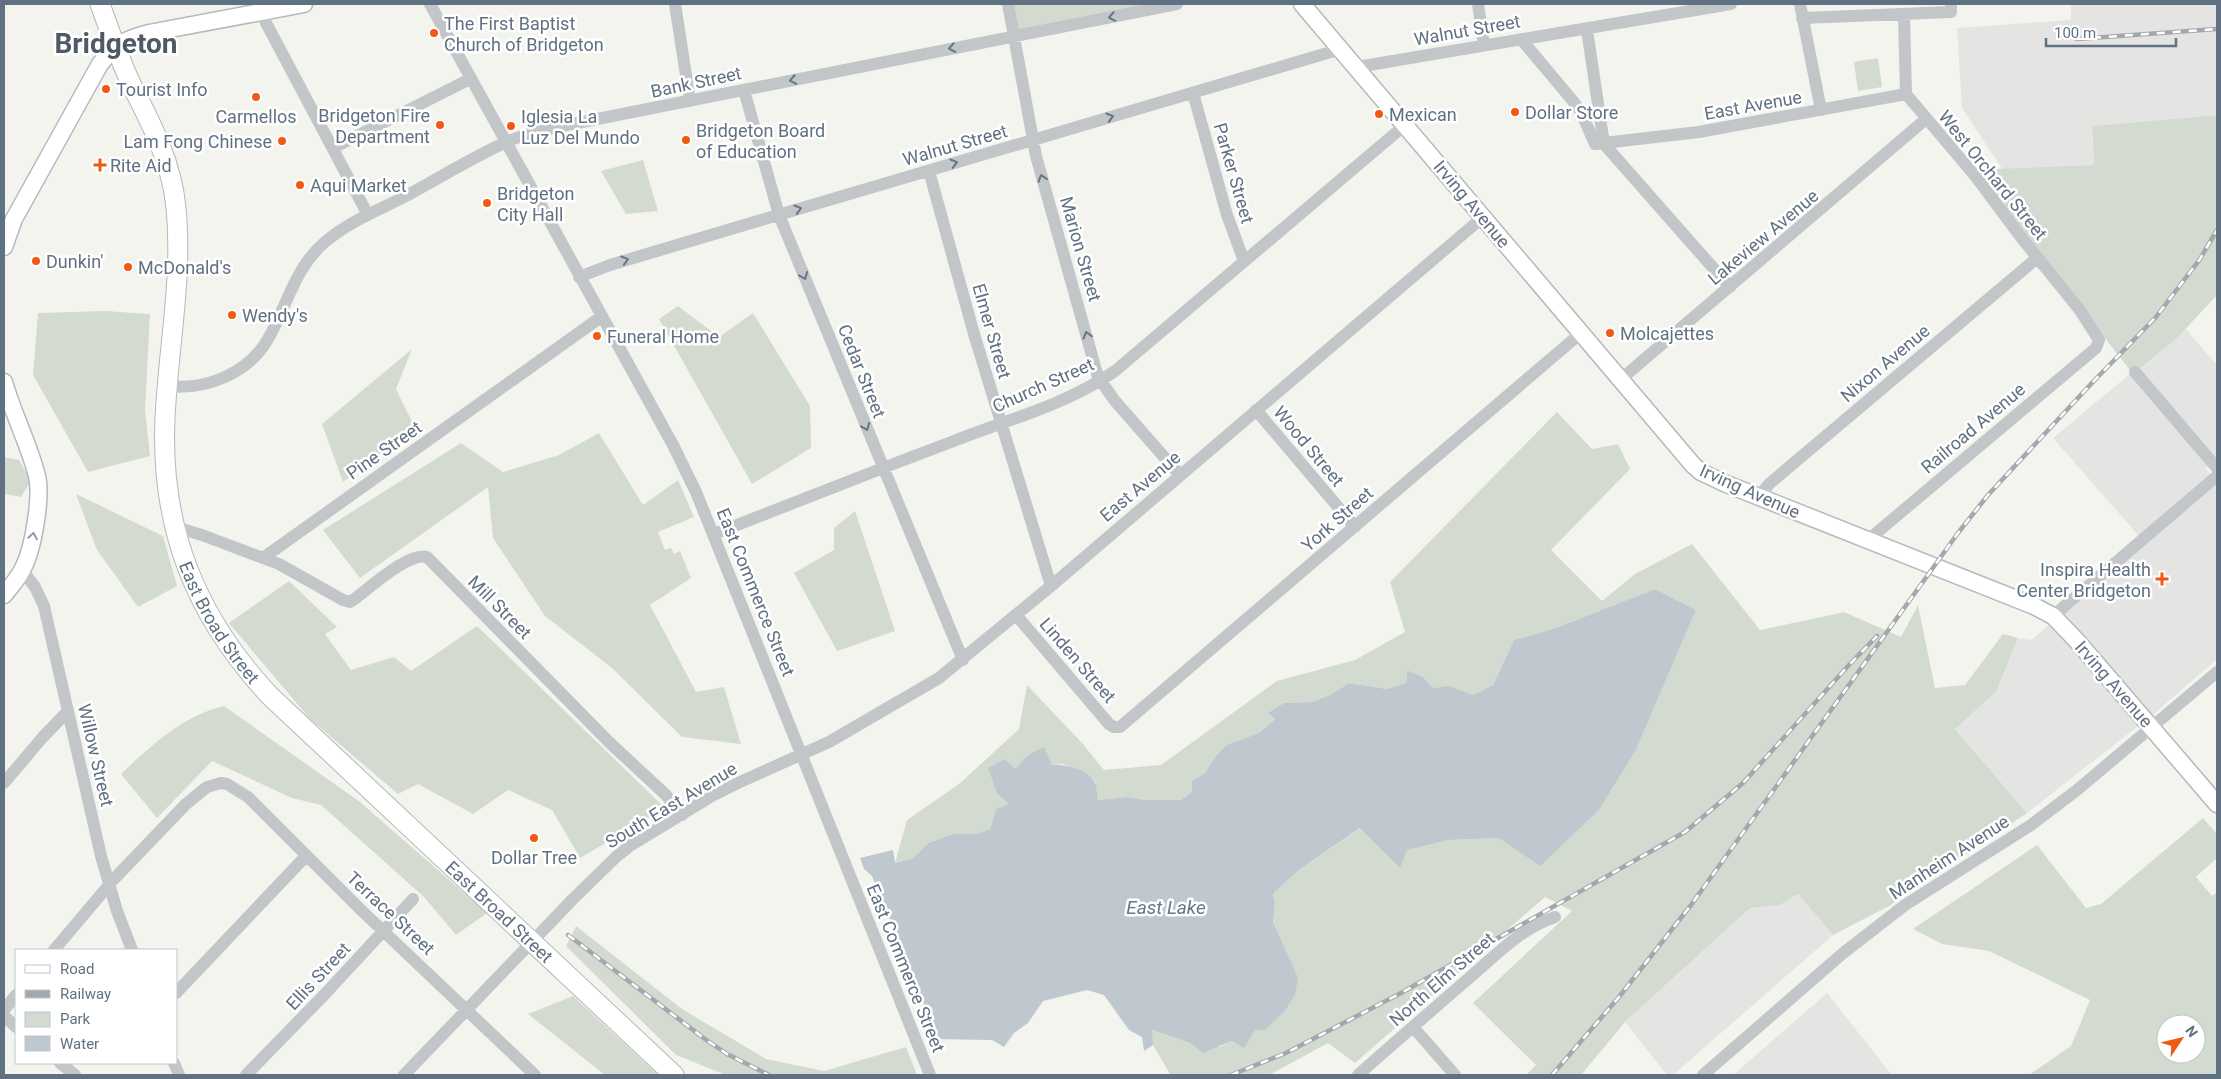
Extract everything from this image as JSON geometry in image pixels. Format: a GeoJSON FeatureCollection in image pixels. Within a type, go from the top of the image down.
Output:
{"type":"FeatureCollection","features":[{"type":"Feature","properties":{"kind":"highway","name":"East Broad Street"},"geometry":{"type":"LineString","coordinates":[[100,4],[133,87],[164,153],[174,195],[177,243],[165,418],[165,462],[169,498],[175,527],[184,557],[205,608],[227,644],[256,680],[674,1075]]}},
{"type":"Feature","properties":{"kind":"main road"},"geometry":{"type":"LineString","coordinates":[[4,247],[9,225],[100,64],[116,46],[128,39],[150,33],[259,8],[304,4]]}},
{"type":"Feature","properties":{"kind":"main road","name":"Irving Avenue"},"geometry":{"type":"LineString","coordinates":[[1302,4],[1693,466],[1701,472],[1759,497],[2034,606],[2053,616],[2077,641],[2217,804]]}},
{"type":"Feature","properties":{"kind":"main road"},"geometry":{"type":"LineString","coordinates":[[4,382],[13,413],[33,463],[38,488],[30,552],[22,570],[4,595]]}},
{"type":"Feature","properties":{"kind":"main road"},"geometry":{"type":"LineString","coordinates":[[4,419],[11,427],[38,488]]}},
{"type":"Feature","properties":{"kind":"street","name":"East Commerce Street"},"geometry":{"type":"LineString","coordinates":[[430,4],[673,445],[696,492],[930,1075]]}},
{"type":"Feature","properties":{"kind":"street"},"geometry":{"type":"LineString","coordinates":[[675,4],[690,101]]}},
{"type":"Feature","properties":{"kind":"street","name":"Marion Street"},"geometry":{"type":"LineString","coordinates":[[1008,4],[1032,140],[1101,381],[1180,475]]}},
{"type":"Feature","properties":{"kind":"street","name":"Bank Street"},"geometry":{"type":"LineString","coordinates":[[168,386],[193,387],[209,384],[233,373],[244,365],[267,340],[300,270],[311,254],[338,232],[505,142],[562,126],[1177,4]]}},
{"type":"Feature","properties":{"kind":"street"},"geometry":{"type":"LineString","coordinates":[[1478,4],[1484,45]]}},
{"type":"Feature","properties":{"kind":"street","name":"Walnut Street"},"geometry":{"type":"LineString","coordinates":[[1357,67],[1521,39],[1587,30],[1731,4]]}},
{"type":"Feature","properties":{"kind":"street"},"geometry":{"type":"LineString","coordinates":[[1800,4],[1821,110]]}},
{"type":"Feature","properties":{"kind":"street"},"geometry":{"type":"LineString","coordinates":[[1802,18],[1951,12],[1951,4]]}},
{"type":"Feature","properties":{"kind":"street"},"geometry":{"type":"LineString","coordinates":[[259,8],[368,215]]}},
{"type":"Feature","properties":{"kind":"street"},"geometry":{"type":"LineString","coordinates":[[1904,15],[1906,94]]}},
{"type":"Feature","properties":{"kind":"street"},"geometry":{"type":"LineString","coordinates":[[1587,30],[1604,144],[1730,287]]}},
{"type":"Feature","properties":{"kind":"street"},"geometry":{"type":"LineString","coordinates":[[1521,39],[1573,101],[1582,114],[1595,144],[1604,144]]}},
{"type":"Feature","properties":{"kind":"street","name":"Walnut Street"},"geometry":{"type":"LineString","coordinates":[[579,277],[619,262],[1341,50]]}},
{"type":"Feature","properties":{"kind":"street"},"geometry":{"type":"LineString","coordinates":[[333,148],[470,79]]}},
{"type":"Feature","properties":{"kind":"street","name":"Cedar Street"},"geometry":{"type":"LineString","coordinates":[[744,90],[779,215],[963,660]]}},
{"type":"Feature","properties":{"kind":"street","name":"Parker Street"},"geometry":{"type":"LineString","coordinates":[[1193,93],[1227,215],[1244,261]]}},
{"type":"Feature","properties":{"kind":"street","name":"East Avenue"},"geometry":{"type":"LineString","coordinates":[[1604,144],[1699,132],[1906,94]]}},
{"type":"Feature","properties":{"kind":"street","name":"West Orchard Street"},"geometry":{"type":"LineString","coordinates":[[1906,94],[1976,177],[2079,309],[2095,331],[2099,342]]}},
{"type":"Feature","properties":{"kind":"street","name":"Lakeview Avenue"},"geometry":{"type":"LineString","coordinates":[[1620,380],[1926,119]]}},
{"type":"Feature","properties":{"kind":"street","name":"Church Street"},"geometry":{"type":"LineString","coordinates":[[714,534],[1073,395],[1101,381],[1404,125]]}},
{"type":"Feature","properties":{"kind":"street","name":"Elmer Street"},"geometry":{"type":"LineString","coordinates":[[929,170],[974,334],[1051,586]]}},
{"type":"Feature","properties":{"kind":"street","name":"East Avenue"},"geometry":{"type":"LineString","coordinates":[[802,755],[858,727],[939,678],[963,660],[1483,217]]}},
{"type":"Feature","properties":{"kind":"street","name":"Nixon Avenue"},"geometry":{"type":"LineString","coordinates":[[1759,497],[1769,484],[2038,258]]}},
{"type":"Feature","properties":{"kind":"street","name":"Pine Street"},"geometry":{"type":"LineString","coordinates":[[263,558],[602,317]]}},
{"type":"Feature","properties":{"kind":"street","name":"York Street"},"geometry":{"type":"LineString","coordinates":[[1114,727],[1120,727],[1126,723],[1581,333]]}},
{"type":"Feature","properties":{"kind":"street","name":"Railroad Avenue"},"geometry":{"type":"LineString","coordinates":[[1868,540],[2096,348],[2099,342]]}},
{"type":"Feature","properties":{"kind":"street"},"geometry":{"type":"LineString","coordinates":[[2135,372],[2217,468]]}},
{"type":"Feature","properties":{"kind":"street","name":"Wood Street"},"geometry":{"type":"LineString","coordinates":[[1256,410],[1355,526]]}},
{"type":"Feature","properties":{"kind":"street"},"geometry":{"type":"LineString","coordinates":[[2053,616],[2217,476]]}},
{"type":"Feature","properties":{"kind":"street"},"geometry":{"type":"LineString","coordinates":[[175,527],[263,558]]}},
{"type":"Feature","properties":{"kind":"street","name":"Mill Street"},"geometry":{"type":"LineString","coordinates":[[263,558],[279,564],[343,600],[350,602],[408,561],[421,556],[427,557],[610,743],[666,795],[682,815]]}},
{"type":"Feature","properties":{"kind":"street","name":"Willow Street"},"geometry":{"type":"LineString","coordinates":[[22,570],[35,587],[44,606],[109,884],[132,949]]}},
{"type":"Feature","properties":{"kind":"street","name":"Linden Street"},"geometry":{"type":"LineString","coordinates":[[1016,615],[1114,727]]}},
{"type":"Feature","properties":{"kind":"street","name":"Manheim Avenue"},"geometry":{"type":"LineString","coordinates":[[1703,1075],[1842,954],[1906,906],[2031,825],[2152,728],[2217,672]]}},
{"type":"Feature","properties":{"kind":"street"},"geometry":{"type":"LineString","coordinates":[[4,783],[68,711]]}},
{"type":"Feature","properties":{"kind":"street","name":"South East Avenue"},"geometry":{"type":"LineString","coordinates":[[404,1075],[532,941],[616,857],[682,815],[740,782],[802,755]]}},
{"type":"Feature","properties":{"kind":"street","name":"Terrace Street"},"geometry":{"type":"LineString","coordinates":[[109,884],[186,804],[206,787],[220,782],[234,786],[248,797],[306,856],[535,1075]]}},
{"type":"Feature","properties":{"kind":"street"},"geometry":{"type":"LineString","coordinates":[[178,991],[306,856]]}},
{"type":"Feature","properties":{"kind":"street"},"geometry":{"type":"LineString","coordinates":[[55,949],[109,884]]}},
{"type":"Feature","properties":{"kind":"street","name":"Ellis Street"},"geometry":{"type":"LineString","coordinates":[[246,1075],[326,994],[413,899]]}},
{"type":"Feature","properties":{"kind":"street","name":"North Elm Street"},"geometry":{"type":"LineString","coordinates":[[1358,1075],[1523,934],[1544,920],[1555,917]]}},
{"type":"Feature","properties":{"kind":"street"},"geometry":{"type":"LineString","coordinates":[[4,1010],[15,996]]}},
{"type":"Feature","properties":{"kind":"street"},"geometry":{"type":"LineString","coordinates":[[4,1016],[15,1025]]}},
{"type":"Feature","properties":{"kind":"street"},"geometry":{"type":"LineString","coordinates":[[1413,1027],[1455,1075]]}},
{"type":"Feature","properties":{"kind":"street"},"geometry":{"type":"LineString","coordinates":[[61,1064],[76,1075]]}},
{"type":"Feature","properties":{"kind":"shaded area"},"geometry":{"type":"Polygon","coordinates":[[[2071,4],[2217,4],[2217,115],[2092,126],[2094,165],[2003,170],[1962,108],[1957,28],[2071,20],[2071,4]]]}},
{"type":"Feature","properties":{"kind":"shaded area","name":"Inspira Health Center Bridgeton"},"geometry":{"type":"Polygon","coordinates":[[[2185,328],[2217,365],[2217,458],[2205,468],[2217,482],[2217,659],[2155,713],[2027,813],[1955,729],[1996,692],[2018,638],[2031,640],[2146,544],[2053,438],[2185,328]]]}},
{"type":"Feature","properties":{"kind":"shaded area"},"geometry":{"type":"Polygon","coordinates":[[[1798,894],[1833,935],[1673,1075],[1667,1075],[1625,1022],[1750,908],[1780,905],[1798,894]]]}},
{"type":"Feature","properties":{"kind":"shaded area"},"geometry":{"type":"Polygon","coordinates":[[[1827,993],[1892,1075],[1733,1075],[1827,993]]]}},
{"type":"Feature","properties":{"kind":"green space"},"geometry":{"type":"Polygon","coordinates":[[[1008,4],[1159,4],[1014,36],[1008,4]]]}},
{"type":"Feature","properties":{"kind":"green space"},"geometry":{"type":"Polygon","coordinates":[[[1878,58],[1882,87],[1858,91],[1854,62],[1878,58]]]}},
{"type":"Feature","properties":{"kind":"green space"},"geometry":{"type":"Polygon","coordinates":[[[2217,115],[2217,295],[2179,336],[2133,374],[1973,170],[2094,165],[2092,126],[2217,115]]]}},
{"type":"Feature","properties":{"kind":"green space"},"geometry":{"type":"Polygon","coordinates":[[[643,160],[658,211],[626,214],[601,171],[643,160]]]}},
{"type":"Feature","properties":{"kind":"green space"},"geometry":{"type":"Polygon","coordinates":[[[678,306],[719,337],[753,313],[810,406],[811,448],[752,484],[659,319],[678,306]]]}},
{"type":"Feature","properties":{"kind":"green space"},"geometry":{"type":"Polygon","coordinates":[[[106,311],[150,314],[145,410],[150,456],[88,472],[33,375],[38,313],[106,311]]]}},
{"type":"Feature","properties":{"kind":"green space"},"geometry":{"type":"Polygon","coordinates":[[[412,349],[396,389],[415,428],[343,482],[322,424],[412,349]]]}},
{"type":"Feature","properties":{"kind":"green space"},"geometry":{"type":"Polygon","coordinates":[[[1557,412],[1592,449],[1618,444],[1630,469],[1551,550],[1602,601],[1635,574],[1692,544],[1760,630],[1844,612],[1901,637],[1918,605],[1935,688],[1965,685],[2003,634],[2018,638],[1996,692],[1955,729],[2027,813],[1889,906],[1833,935],[1798,894],[1780,905],[1750,908],[1625,1022],[1581,1075],[1526,1075],[1536,1065],[1473,1003],[1572,911],[1545,897],[1355,1063],[1328,1043],[1269,1075],[1167,1075],[1170,1074],[1153,1045],[1151,1030],[1190,1043],[1220,1047],[1255,1030],[1298,977],[1273,922],[1275,902],[1273,894],[1299,870],[1361,828],[1400,868],[1406,850],[1449,840],[1499,838],[1540,865],[1599,810],[1635,752],[1696,610],[1655,589],[1556,628],[1514,640],[1493,685],[1473,695],[1449,687],[1433,688],[1423,677],[1407,670],[1406,683],[1387,689],[1349,683],[1332,694],[1312,702],[1284,703],[1268,714],[1276,718],[1259,733],[1226,745],[1205,773],[1193,781],[1192,792],[1181,800],[1146,800],[1127,797],[1098,800],[1095,782],[1086,773],[1063,764],[1052,765],[1028,755],[1015,770],[1010,804],[996,809],[990,829],[976,834],[953,834],[928,843],[913,858],[895,863],[907,820],[959,784],[1019,729],[1027,685],[1082,743],[1104,770],[1161,765],[1277,681],[1355,660],[1405,632],[1390,582],[1557,412]]]}},
{"type":"Feature","properties":{"kind":"green space"},"geometry":{"type":"Polygon","coordinates":[[[599,433],[643,505],[678,480],[694,517],[658,532],[665,550],[671,548],[674,554],[680,551],[691,578],[650,605],[696,692],[724,687],[741,744],[682,737],[612,668],[545,616],[493,538],[488,487],[360,578],[323,530],[461,443],[503,472],[559,455],[599,433]]]}},
{"type":"Feature","properties":{"kind":"green space"},"geometry":{"type":"Polygon","coordinates":[[[4,457],[19,460],[31,481],[21,497],[4,494],[4,457]]]}},
{"type":"Feature","properties":{"kind":"green space"},"geometry":{"type":"Polygon","coordinates":[[[76,494],[163,536],[177,586],[138,607],[97,550],[76,494]]]}},
{"type":"Feature","properties":{"kind":"green space"},"geometry":{"type":"Polygon","coordinates":[[[855,511],[895,631],[837,651],[794,573],[834,550],[834,528],[855,511]]]}},
{"type":"Feature","properties":{"kind":"green space"},"geometry":{"type":"Polygon","coordinates":[[[289,581],[337,627],[325,634],[351,670],[394,657],[411,671],[477,626],[665,808],[580,858],[552,810],[508,790],[473,814],[418,784],[398,794],[310,719],[229,623],[289,581]]]}},
{"type":"Feature","properties":{"kind":"green space"},"geometry":{"type":"Polygon","coordinates":[[[224,706],[360,802],[487,913],[456,935],[424,897],[321,805],[292,798],[212,761],[157,818],[121,774],[168,733],[194,717],[224,706]]]}},
{"type":"Feature","properties":{"kind":"green space"},"geometry":{"type":"Polygon","coordinates":[[[2203,818],[2217,834],[2217,858],[2196,877],[2212,896],[2217,892],[2217,1075],[2029,1075],[2071,1046],[2090,1000],[1989,951],[1942,944],[1913,929],[2037,845],[2086,908],[2101,904],[2203,818]]]}},
{"type":"Feature","properties":{"kind":"green space"},"geometry":{"type":"Polygon","coordinates":[[[576,926],[682,1009],[766,1059],[824,1071],[906,1047],[917,1075],[726,1075],[676,1055],[566,946],[576,926]]]}},
{"type":"Feature","properties":{"kind":"green space"},"geometry":{"type":"Polygon","coordinates":[[[573,996],[658,1075],[605,1075],[528,1014],[573,996]]]}},
{"type":"Feature","properties":{"kind":"water","name":"East Lake"},"geometry":{"type":"Polygon","coordinates":[[[1655,589],[1696,610],[1635,752],[1599,810],[1540,866],[1499,838],[1449,840],[1407,850],[1400,868],[1360,828],[1299,870],[1273,894],[1275,902],[1273,922],[1298,977],[1295,995],[1284,1012],[1265,1030],[1255,1030],[1244,1048],[1232,1041],[1203,1053],[1190,1043],[1152,1030],[1153,1045],[1144,1051],[1142,1037],[1129,1030],[1104,995],[1087,990],[1043,1001],[1028,1023],[1014,1033],[1004,1047],[992,1040],[931,1039],[929,1035],[931,1021],[872,876],[864,869],[860,858],[893,850],[895,863],[913,858],[928,843],[953,834],[976,834],[990,829],[996,809],[1009,804],[997,793],[988,768],[1005,759],[1015,769],[1028,755],[1044,747],[1052,765],[1076,768],[1088,774],[1096,785],[1098,800],[1127,797],[1146,800],[1181,800],[1192,792],[1192,781],[1205,773],[1226,745],[1259,733],[1275,719],[1268,713],[1284,703],[1312,702],[1332,694],[1349,683],[1387,689],[1406,683],[1407,670],[1423,677],[1433,688],[1449,686],[1473,695],[1493,685],[1514,640],[1556,628],[1655,589]]]}},
{"type":"Feature","properties":{"kind":"railway"},"geometry":{"type":"LineString","coordinates":[[2077,39],[2217,29]]}},
{"type":"Feature","properties":{"kind":"railway"},"geometry":{"type":"LineString","coordinates":[[1552,1075],[1619,997],[1691,905],[1958,533],[1988,495],[2156,317],[2200,259],[2217,230]]}},
{"type":"Feature","properties":{"kind":"railway"},"geometry":{"type":"LineString","coordinates":[[1231,1075],[1286,1053],[1401,993],[1685,832],[1743,783],[1877,636]]}},
{"type":"Feature","properties":{"kind":"railway"},"geometry":{"type":"LineString","coordinates":[[568,935],[705,1039],[727,1054],[769,1075]]}},
{"type":"Feature","properties":{"kind":"place","name":"The First Baptist Church of Bridgeton"},"geometry":{"type":"Point","coordinates":[434,33]}},
{"type":"Feature","properties":{"kind":"place","name":"Tourist Info"},"geometry":{"type":"Point","coordinates":[106,89]}},
{"type":"Feature","properties":{"kind":"place","name":"Carmellos"},"geometry":{"type":"Point","coordinates":[256,97]}},
{"type":"Feature","properties":{"kind":"place","name":"Dollar Store"},"geometry":{"type":"Point","coordinates":[1515,112]}},
{"type":"Feature","properties":{"kind":"place","name":"Mexican"},"geometry":{"type":"Point","coordinates":[1379,114]}},
{"type":"Feature","properties":{"kind":"place","name":"Bridgeton Fire Department"},"geometry":{"type":"Point","coordinates":[440,125]}},
{"type":"Feature","properties":{"kind":"place","name":"Iglesia La Luz Del Mundo"},"geometry":{"type":"Point","coordinates":[511,126]}},
{"type":"Feature","properties":{"kind":"place","name":"Bridgeton Board of Education"},"geometry":{"type":"Point","coordinates":[686,140]}},
{"type":"Feature","properties":{"kind":"place","name":"Lam Fong Chinese"},"geometry":{"type":"Point","coordinates":[282,141]}},
{"type":"Feature","properties":{"kind":"place","name":"Rite Aid"},"geometry":{"type":"Point","coordinates":[100,165]}},
{"type":"Feature","properties":{"kind":"place","name":"Aqui Market"},"geometry":{"type":"Point","coordinates":[300,185]}},
{"type":"Feature","properties":{"kind":"place","name":"Bridgeton City Hall"},"geometry":{"type":"Point","coordinates":[487,203]}},
{"type":"Feature","properties":{"kind":"place","name":"Dunkin'"},"geometry":{"type":"Point","coordinates":[36,261]}},
{"type":"Feature","properties":{"kind":"place","name":"McDonald's"},"geometry":{"type":"Point","coordinates":[128,267]}},
{"type":"Feature","properties":{"kind":"place","name":"Wendy's"},"geometry":{"type":"Point","coordinates":[232,315]}},
{"type":"Feature","properties":{"kind":"place","name":"Molcajettes"},"geometry":{"type":"Point","coordinates":[1610,333]}},
{"type":"Feature","properties":{"kind":"place","name":"Funeral Home"},"geometry":{"type":"Point","coordinates":[597,336]}},
{"type":"Feature","properties":{"kind":"place","name":"Inspira Health Center Bridgeton"},"geometry":{"type":"Point","coordinates":[2162,579]}},
{"type":"Feature","properties":{"kind":"place","name":"Dollar Tree"},"geometry":{"type":"Point","coordinates":[534,838]}},
{"type":"Feature","properties":{"kind":"district","name":"Bridgeton"},"geometry":{"type":"Point","coordinates":[116,43]}}]}
